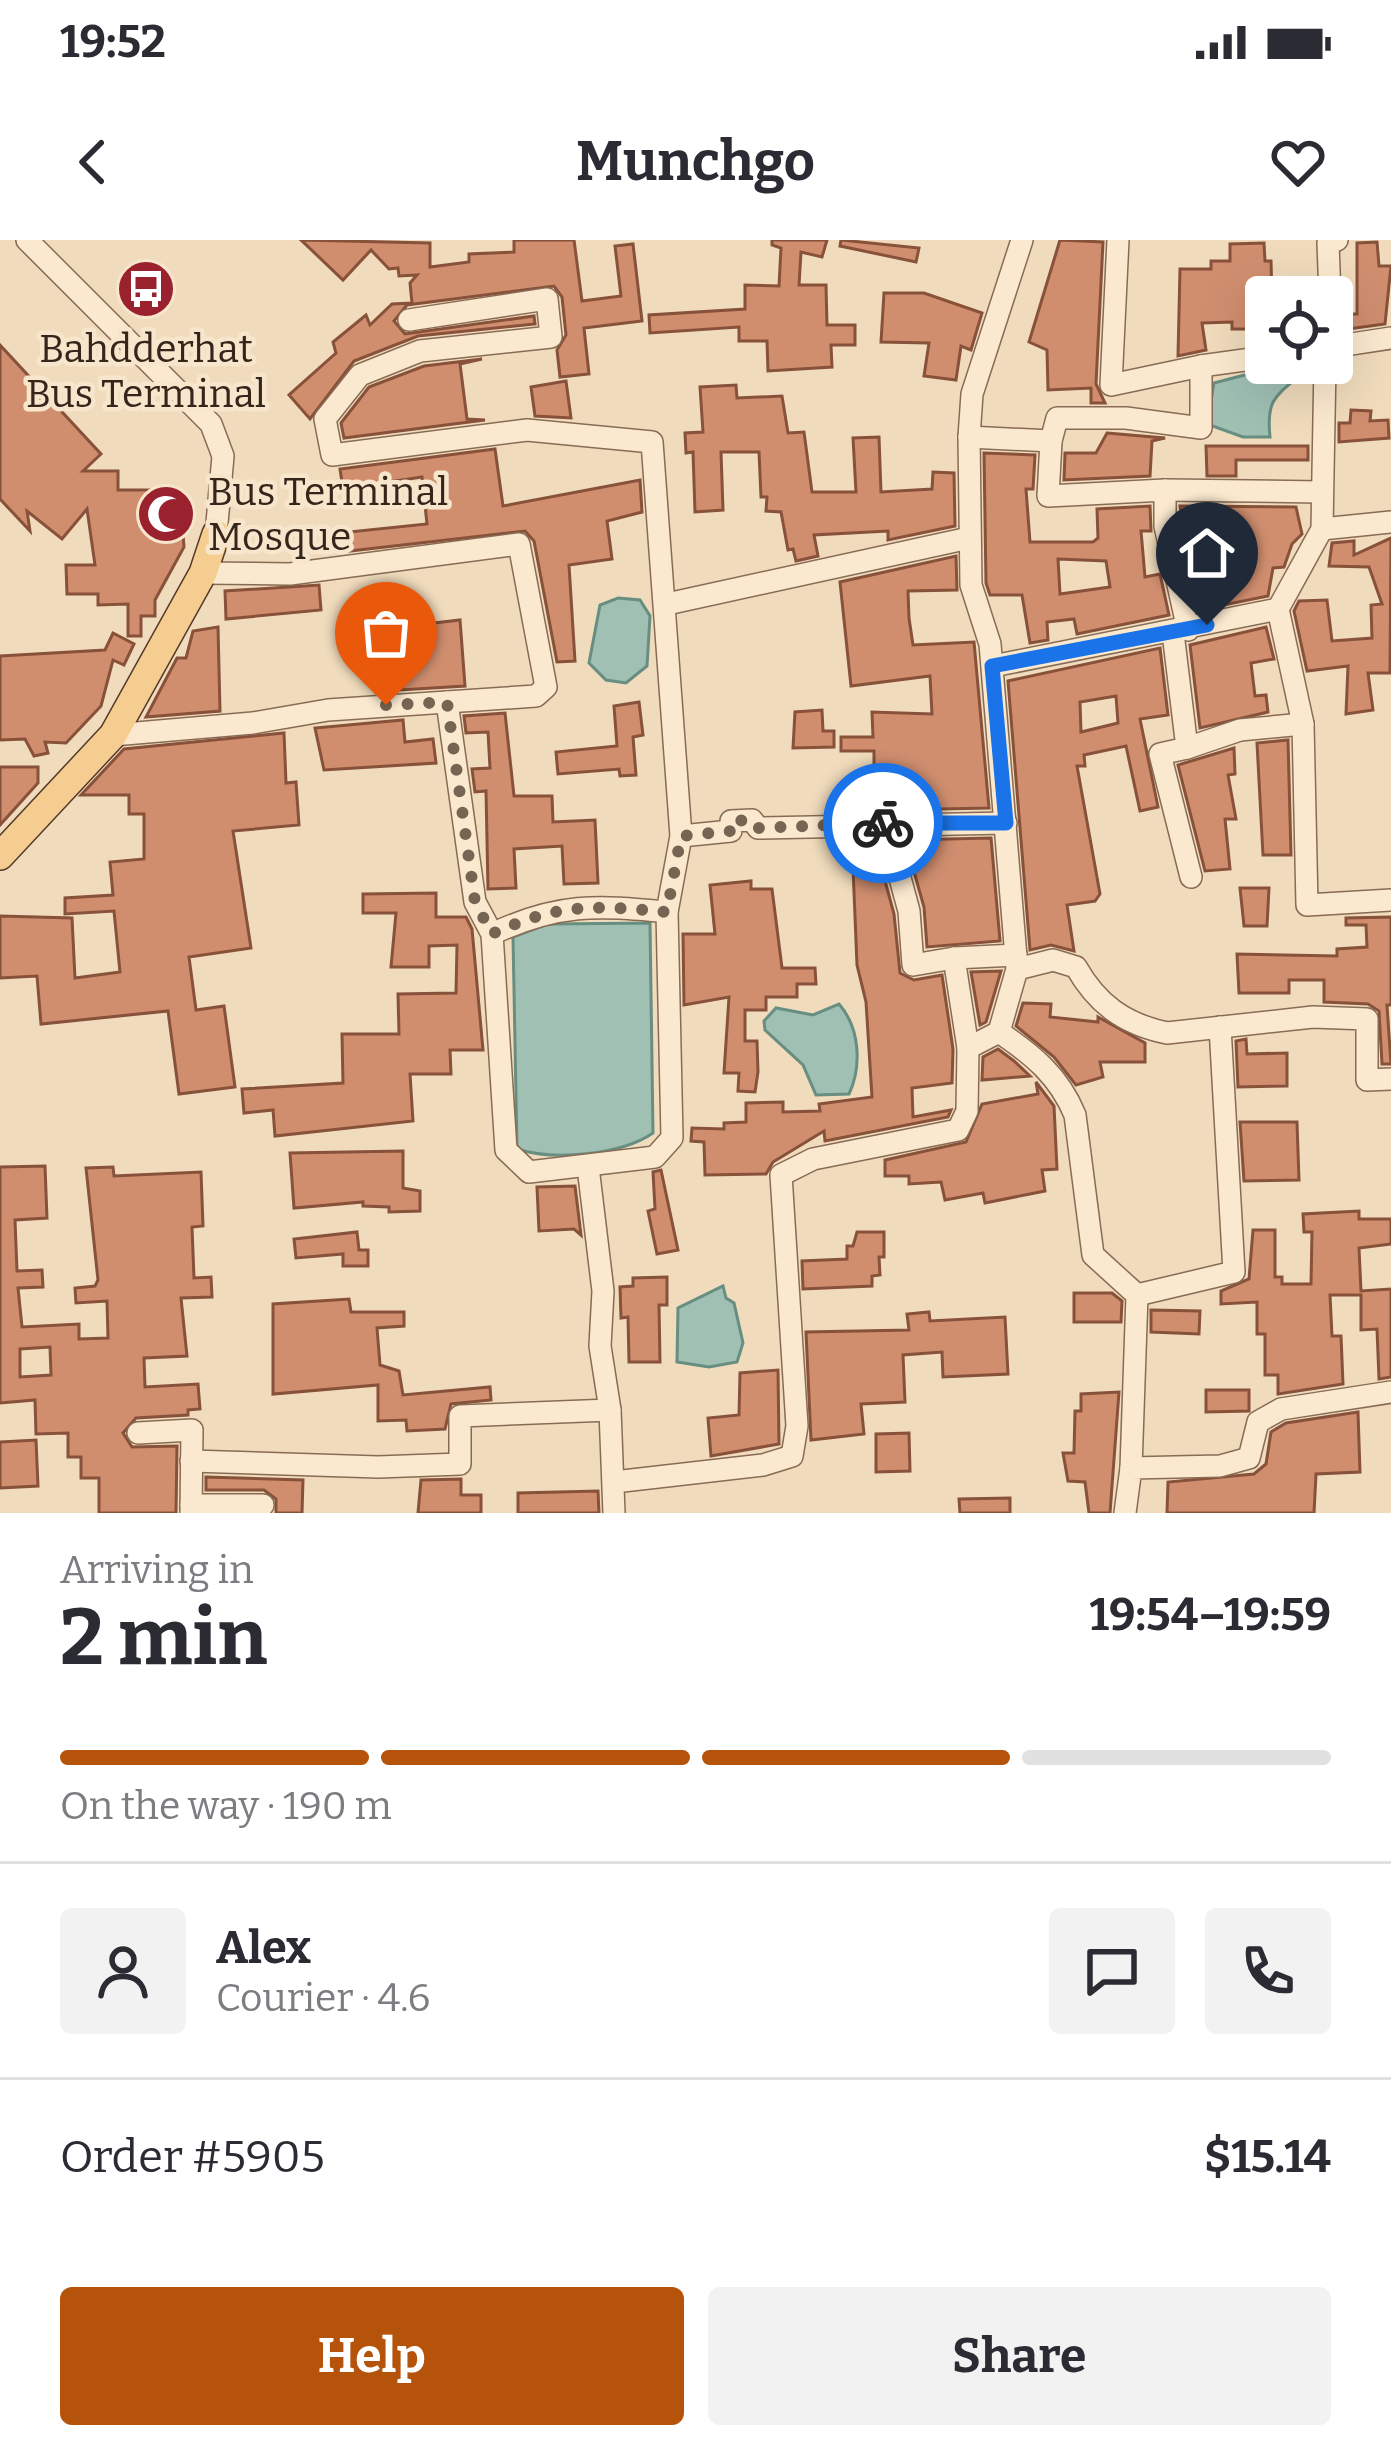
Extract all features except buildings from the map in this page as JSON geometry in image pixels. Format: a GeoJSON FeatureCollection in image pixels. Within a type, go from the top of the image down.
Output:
{"type":"FeatureCollection","features":[{"type":"Feature","properties":{"kind":"main road"},"geometry":{"type":"LineString","coordinates":[[0,856],[113,734],[154,652],[203,573],[216,534]]}},
{"type":"Feature","properties":{"kind":"street"},"geometry":{"type":"LineString","coordinates":[[27,240],[211,424],[224,456],[216,534]]}},
{"type":"Feature","properties":{"kind":"street"},"geometry":{"type":"LineString","coordinates":[[968,1048],[999,1032],[1017,962],[992,666],[971,585],[969,436],[972,394],[1022,240]]}},
{"type":"Feature","properties":{"kind":"street"},"geometry":{"type":"LineString","coordinates":[[1118,240],[1111,386],[1245,360]]}},
{"type":"Feature","properties":{"kind":"street"},"geometry":{"type":"LineString","coordinates":[[1327,276],[1328,243],[1337,240]]}},
{"type":"Feature","properties":{"kind":"street"},"geometry":{"type":"LineString","coordinates":[[409,320],[547,299],[551,337],[420,351],[360,375],[325,419],[332,455],[527,430],[652,442],[681,836],[667,912],[673,1138],[655,1157],[529,1172],[506,1150],[492,934],[475,902],[447,702]]}},
{"type":"Feature","properties":{"kind":"street"},"geometry":{"type":"LineString","coordinates":[[1353,344],[1391,338]]}},
{"type":"Feature","properties":{"kind":"street"},"geometry":{"type":"LineString","coordinates":[[1201,366],[1201,428],[1126,418],[1057,418],[1048,496],[1165,490],[1322,492]]}},
{"type":"Feature","properties":{"kind":"street"},"geometry":{"type":"LineString","coordinates":[[1325,384],[1322,529],[1278,609],[1303,724],[1307,905],[1391,900]]}},
{"type":"Feature","properties":{"kind":"street"},"geometry":{"type":"LineString","coordinates":[[969,436],[1051,441]]}},
{"type":"Feature","properties":{"kind":"street"},"geometry":{"type":"LineString","coordinates":[[1165,490],[1187,748]]}},
{"type":"Feature","properties":{"kind":"street"},"geometry":{"type":"LineString","coordinates":[[1322,529],[1390,524]]}},
{"type":"Feature","properties":{"kind":"street"},"geometry":{"type":"LineString","coordinates":[[667,604],[969,538]]}},
{"type":"Feature","properties":{"kind":"street"},"geometry":{"type":"LineString","coordinates":[[113,734],[536,696],[546,687],[519,544],[290,574],[203,573]]}},
{"type":"Feature","properties":{"kind":"street"},"geometry":{"type":"LineString","coordinates":[[992,666],[1278,609]]}},
{"type":"Feature","properties":{"kind":"street"},"geometry":{"type":"LineString","coordinates":[[1191,877],[1160,754],[1240,730],[1303,724]]}},
{"type":"Feature","properties":{"kind":"street"},"geometry":{"type":"LineString","coordinates":[[681,836],[731,831],[731,821],[752,820],[758,828],[1006,823]]}},
{"type":"Feature","properties":{"kind":"street"},"geometry":{"type":"LineString","coordinates":[[885,823],[909,911],[913,964],[954,958],[1053,960],[1076,967],[1094,998],[1148,1029],[1167,1033],[1313,1017],[1367,1018],[1367,1079],[1391,1079]]}},
{"type":"Feature","properties":{"kind":"street"},"geometry":{"type":"LineString","coordinates":[[492,934],[541,911],[608,906],[667,912]]}},
{"type":"Feature","properties":{"kind":"street"},"geometry":{"type":"LineString","coordinates":[[614,1482],[763,1465],[792,1456],[796,1426],[781,1175],[813,1159],[958,1130],[967,1111],[968,1048],[954,958]]}},
{"type":"Feature","properties":{"kind":"street"},"geometry":{"type":"LineString","coordinates":[[1137,1295],[1234,1272],[1220,1027]]}},
{"type":"Feature","properties":{"kind":"street"},"geometry":{"type":"LineString","coordinates":[[999,1032],[1048,1068],[1067,1095],[1075,1114],[1093,1255],[1137,1295],[1125,1513]]}},
{"type":"Feature","properties":{"kind":"street"},"geometry":{"type":"LineString","coordinates":[[588,1167],[603,1291],[600,1346],[610,1410],[614,1513]]}},
{"type":"Feature","properties":{"kind":"street"},"geometry":{"type":"LineString","coordinates":[[1131,1468],[1249,1458],[1258,1422],[1281,1409],[1391,1392]]}},
{"type":"Feature","properties":{"kind":"street"},"geometry":{"type":"LineString","coordinates":[[191,1461],[378,1467],[460,1464],[460,1416],[610,1410]]}},
{"type":"Feature","properties":{"kind":"street"},"geometry":{"type":"LineString","coordinates":[[139,1432],[192,1430],[191,1509],[262,1505]]}},
{"type":"Feature","properties":{"kind":"shaded area"},"geometry":{"type":"Polygon","coordinates":[[[1245,375],[1245,384],[1290,384],[1274,400],[1270,437],[1243,437],[1207,424],[1214,383],[1245,375]]]}},
{"type":"Feature","properties":{"kind":"shaded area"},"geometry":{"type":"Polygon","coordinates":[[[618,598],[640,600],[650,616],[647,666],[626,683],[606,680],[589,663],[600,605],[618,598]]]}},
{"type":"Feature","properties":{"kind":"shaded area"},"geometry":{"type":"Polygon","coordinates":[[[650,923],[653,1133],[587,1154],[549,1155],[517,1149],[513,937],[547,924],[650,923]]]}},
{"type":"Feature","properties":{"kind":"shaded area"},"geometry":{"type":"Polygon","coordinates":[[[839,1004],[855,1036],[853,1083],[849,1094],[816,1095],[803,1065],[765,1030],[764,1021],[776,1008],[813,1015],[839,1004]]]}},
{"type":"Feature","properties":{"kind":"shaded area"},"geometry":{"type":"Polygon","coordinates":[[[723,1286],[726,1298],[734,1303],[743,1343],[737,1362],[709,1367],[677,1362],[678,1308],[723,1286]]]}},
{"type":"Feature","properties":{"kind":"way so far"},"geometry":{"type":"LineString","coordinates":[[386,705],[447,702],[475,902],[492,934],[541,911],[608,906],[667,912],[681,836],[731,831],[731,821],[752,820],[758,828],[883,823]]}},
{"type":"Feature","properties":{"kind":"place","name":"Bahdderhat Bus Terminal"},"geometry":{"type":"Point","coordinates":[146,289]}},
{"type":"Feature","properties":{"kind":"place","name":"Bus Terminal Mosque"},"geometry":{"type":"Point","coordinates":[166,514]}},
{"type":"Feature","properties":{"kind":"route"},"geometry":{"type":"LineString","coordinates":[[883,823],[1006,823],[992,666],[1038,661],[1207,625]]}}]}
